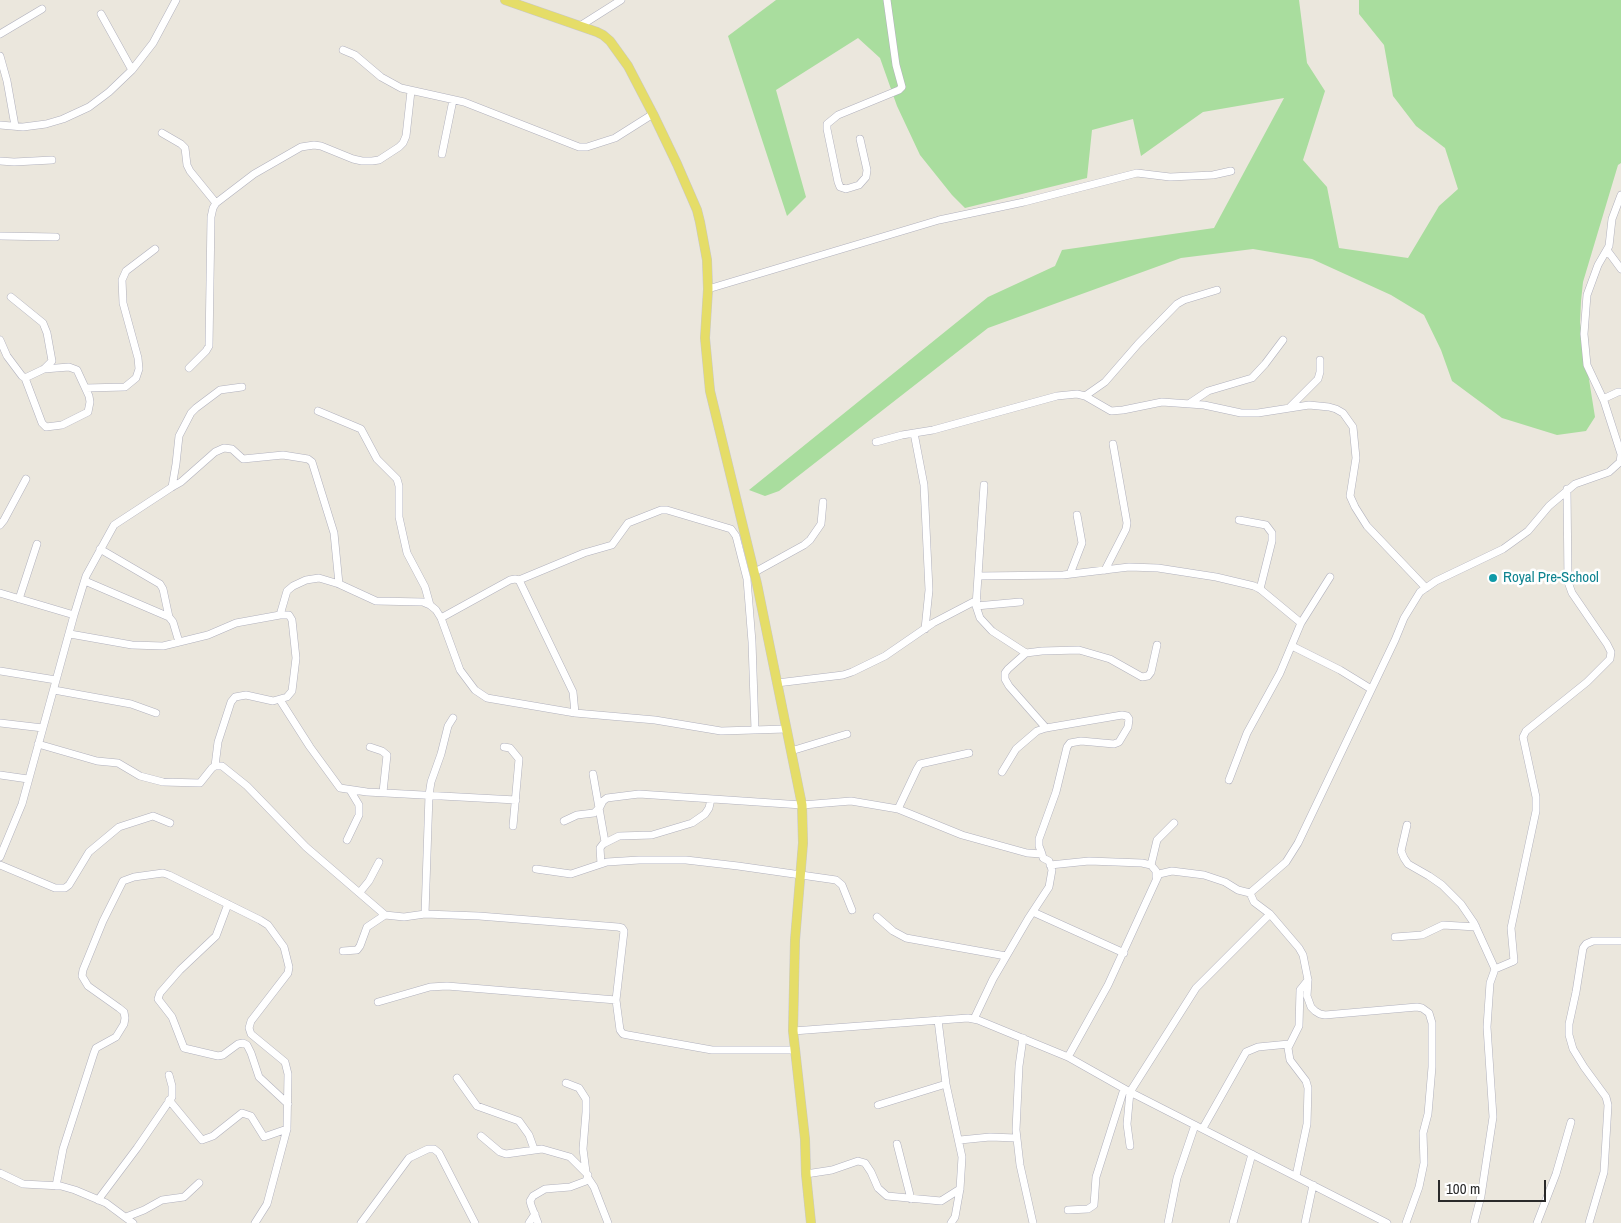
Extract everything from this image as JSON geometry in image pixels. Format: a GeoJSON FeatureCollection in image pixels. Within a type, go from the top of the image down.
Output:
{"type":"FeatureCollection","features":[{"type":"Feature","properties":{"kind":"main road"},"geometry":{"type":"LineString","coordinates":[[505,0],[580,26],[603,35],[610,41],[628,66],[653,114],[697,210],[707,251],[708,289],[705,338],[710,390],[754,572],[802,805],[803,842],[795,946],[793,1031],[805,1139],[811,1223]]}},
{"type":"Feature","properties":{"kind":"street"},"geometry":{"type":"LineString","coordinates":[[0,125],[46,124],[88,107],[109,92],[132,70],[153,43],[176,0]]}},
{"type":"Feature","properties":{"kind":"street"},"geometry":{"type":"LineString","coordinates":[[580,26],[621,0]]}},
{"type":"Feature","properties":{"kind":"street"},"geometry":{"type":"LineString","coordinates":[[860,139],[867,170],[866,177],[859,185],[846,189],[840,187],[827,124],[838,115],[899,90],[902,86],[896,66],[887,0]]}},
{"type":"Feature","properties":{"kind":"street"},"geometry":{"type":"LineString","coordinates":[[0,34],[42,9]]}},
{"type":"Feature","properties":{"kind":"street"},"geometry":{"type":"LineString","coordinates":[[101,14],[132,70]]}},
{"type":"Feature","properties":{"kind":"street"},"geometry":{"type":"LineString","coordinates":[[342,50],[355,55],[381,77],[401,88],[464,102],[579,147],[587,147],[615,138],[653,114]]}},
{"type":"Feature","properties":{"kind":"street"},"geometry":{"type":"LineString","coordinates":[[0,56],[7,81],[15,126]]}},
{"type":"Feature","properties":{"kind":"street"},"geometry":{"type":"LineString","coordinates":[[189,368],[206,351],[210,339],[211,217],[216,203],[254,174],[301,147],[321,146],[353,159],[372,162],[379,160],[403,143],[406,136],[411,91]]}},
{"type":"Feature","properties":{"kind":"street"},"geometry":{"type":"LineString","coordinates":[[442,154],[454,100]]}},
{"type":"Feature","properties":{"kind":"street"},"geometry":{"type":"LineString","coordinates":[[162,132],[181,144],[184,148],[190,171],[216,203]]}},
{"type":"Feature","properties":{"kind":"street"},"geometry":{"type":"LineString","coordinates":[[0,161],[52,160]]}},
{"type":"Feature","properties":{"kind":"street"},"geometry":{"type":"LineString","coordinates":[[708,289],[939,220],[1024,202],[1137,173],[1170,177],[1231,171]]}},
{"type":"Feature","properties":{"kind":"street"},"geometry":{"type":"LineString","coordinates":[[1250,893],[1286,862],[1298,843],[1408,611],[1420,592],[1479,560],[1504,549],[1528,531],[1549,506],[1568,490],[1582,480],[1609,472],[1621,458],[1603,399],[1587,365],[1584,334],[1587,295],[1598,265],[1609,246],[1612,218],[1621,195]]}},
{"type":"Feature","properties":{"kind":"street"},"geometry":{"type":"LineString","coordinates":[[0,236],[56,238]]}},
{"type":"Feature","properties":{"kind":"street"},"geometry":{"type":"LineString","coordinates":[[86,388],[125,387],[136,378],[139,370],[138,358],[123,303],[122,280],[126,271],[155,249]]}},
{"type":"Feature","properties":{"kind":"street"},"geometry":{"type":"LineString","coordinates":[[1607,250],[1621,269]]}},
{"type":"Feature","properties":{"kind":"street"},"geometry":{"type":"LineString","coordinates":[[1085,396],[1106,382],[1170,310],[1184,300],[1217,290]]}},
{"type":"Feature","properties":{"kind":"street"},"geometry":{"type":"LineString","coordinates":[[11,297],[43,323],[52,357],[52,360],[44,369],[25,378]]}},
{"type":"Feature","properties":{"kind":"street"},"geometry":{"type":"LineString","coordinates":[[0,340],[7,356],[25,378],[42,423],[46,427],[62,425],[88,412],[90,402],[81,375],[77,370],[73,368],[44,369]]}},
{"type":"Feature","properties":{"kind":"street"},"geometry":{"type":"LineString","coordinates":[[1190,403],[1208,391],[1252,378],[1283,340]]}},
{"type":"Feature","properties":{"kind":"street"},"geometry":{"type":"LineString","coordinates":[[1289,409],[1318,379],[1320,360]]}},
{"type":"Feature","properties":{"kind":"street"},"geometry":{"type":"LineString","coordinates":[[172,487],[179,436],[191,413],[220,390],[242,387]]}},
{"type":"Feature","properties":{"kind":"street"},"geometry":{"type":"LineString","coordinates":[[1603,399],[1621,392]]}},
{"type":"Feature","properties":{"kind":"street"},"geometry":{"type":"LineString","coordinates":[[876,442],[933,430],[1057,396],[1077,394],[1085,396],[1111,410],[1123,410],[1162,402],[1190,403],[1241,413],[1258,413],[1309,405],[1336,408],[1348,419],[1355,436],[1356,458],[1350,496],[1355,507],[1368,526],[1426,588]]}},
{"type":"Feature","properties":{"kind":"street"},"geometry":{"type":"LineString","coordinates":[[318,411],[361,429],[378,459],[397,479],[399,517],[407,553],[425,587],[430,605]]}},
{"type":"Feature","properties":{"kind":"street"},"geometry":{"type":"LineString","coordinates":[[914,433],[924,485],[929,590],[925,629]]}},
{"type":"Feature","properties":{"kind":"street"},"geometry":{"type":"LineString","coordinates":[[1105,570],[1126,529],[1127,523],[1113,444]]}},
{"type":"Feature","properties":{"kind":"street"},"geometry":{"type":"LineString","coordinates":[[0,858],[22,804],[85,581],[114,525],[181,482],[219,449],[232,449],[243,459],[283,455],[308,459],[313,466],[334,533],[339,584]]}},
{"type":"Feature","properties":{"kind":"street"},"geometry":{"type":"LineString","coordinates":[[0,524],[26,479]]}},
{"type":"Feature","properties":{"kind":"street"},"geometry":{"type":"LineString","coordinates":[[984,485],[976,603],[980,618],[992,631],[1026,653]]}},
{"type":"Feature","properties":{"kind":"street"},"geometry":{"type":"LineString","coordinates":[[1474,1223],[1484,1180],[1493,1117],[1487,1027],[1490,982],[1495,970],[1514,961],[1512,928],[1536,811],[1536,796],[1523,737],[1526,731],[1606,665],[1610,659],[1611,652],[1572,593],[1568,582],[1568,490]]}},
{"type":"Feature","properties":{"kind":"street"},"geometry":{"type":"LineString","coordinates":[[754,572],[810,540],[821,524],[823,502]]}},
{"type":"Feature","properties":{"kind":"street"},"geometry":{"type":"LineString","coordinates":[[441,618],[510,580],[515,578],[519,580],[584,553],[612,545],[628,523],[661,510],[731,528],[736,536],[747,579],[752,642],[755,730]]}},
{"type":"Feature","properties":{"kind":"street"},"geometry":{"type":"LineString","coordinates":[[1070,574],[1082,543],[1077,515]]}},
{"type":"Feature","properties":{"kind":"street"},"geometry":{"type":"LineString","coordinates":[[1239,520],[1266,525],[1272,533],[1263,591]]}},
{"type":"Feature","properties":{"kind":"street"},"geometry":{"type":"LineString","coordinates":[[19,599],[38,544]]}},
{"type":"Feature","properties":{"kind":"street"},"geometry":{"type":"LineString","coordinates":[[100,549],[160,584],[169,617]]}},
{"type":"Feature","properties":{"kind":"street"},"geometry":{"type":"LineString","coordinates":[[978,576],[1070,574],[1137,566],[1158,568],[1216,577],[1246,584],[1263,591],[1301,623]]}},
{"type":"Feature","properties":{"kind":"street"},"geometry":{"type":"LineString","coordinates":[[1229,780],[1247,733],[1292,646],[1301,623],[1330,577]]}},
{"type":"Feature","properties":{"kind":"street"},"geometry":{"type":"LineString","coordinates":[[280,615],[287,591],[293,586],[312,578],[319,578],[339,584],[376,600],[423,602],[430,605],[441,618],[457,663],[475,690],[487,698],[575,713],[655,720],[721,731],[786,729]]}},
{"type":"Feature","properties":{"kind":"street"},"geometry":{"type":"LineString","coordinates":[[519,580],[572,692],[575,713]]}},
{"type":"Feature","properties":{"kind":"street"},"geometry":{"type":"LineString","coordinates":[[85,581],[169,617],[174,622],[180,642]]}},
{"type":"Feature","properties":{"kind":"street"},"geometry":{"type":"LineString","coordinates":[[0,593],[74,615]]}},
{"type":"Feature","properties":{"kind":"street"},"geometry":{"type":"LineString","coordinates":[[777,683],[843,675],[885,656],[925,629],[976,603],[1020,602]]}},
{"type":"Feature","properties":{"kind":"street"},"geometry":{"type":"LineString","coordinates":[[38,744],[97,761],[118,763],[140,776],[163,782],[200,783],[215,766],[218,742],[235,697],[246,695],[274,701],[280,700],[292,691],[296,658],[290,616],[280,615],[236,623],[208,635],[163,646],[132,645],[70,634]]}},
{"type":"Feature","properties":{"kind":"street"},"geometry":{"type":"LineString","coordinates":[[1046,728],[1005,679],[1005,673],[1008,669],[1026,653],[1079,650],[1110,659],[1142,678],[1148,676],[1151,672],[1157,645]]}},
{"type":"Feature","properties":{"kind":"street"},"geometry":{"type":"LineString","coordinates":[[1292,646],[1334,667],[1371,689]]}},
{"type":"Feature","properties":{"kind":"street"},"geometry":{"type":"LineString","coordinates":[[0,671],[56,680]]}},
{"type":"Feature","properties":{"kind":"street"},"geometry":{"type":"LineString","coordinates":[[54,690],[131,704],[156,712]]}},
{"type":"Feature","properties":{"kind":"street"},"geometry":{"type":"LineString","coordinates":[[280,700],[338,786],[350,790],[516,800]]}},
{"type":"Feature","properties":{"kind":"street"},"geometry":{"type":"LineString","coordinates":[[974,1020],[993,979],[1049,887],[1052,870],[1042,854],[1039,840],[1056,792],[1070,743],[1081,741],[1114,744],[1119,742],[1128,728],[1127,716],[1046,728],[1033,733],[1016,749],[1002,772]]}},
{"type":"Feature","properties":{"kind":"street"},"geometry":{"type":"LineString","coordinates":[[425,914],[429,795],[431,782],[448,726],[454,718]]}},
{"type":"Feature","properties":{"kind":"street"},"geometry":{"type":"LineString","coordinates":[[0,723],[43,728]]}},
{"type":"Feature","properties":{"kind":"street"},"geometry":{"type":"LineString","coordinates":[[791,751],[847,734]]}},
{"type":"Feature","properties":{"kind":"street"},"geometry":{"type":"LineString","coordinates":[[370,747],[387,755],[383,792]]}},
{"type":"Feature","properties":{"kind":"street"},"geometry":{"type":"LineString","coordinates":[[504,747],[510,748],[519,759],[513,826]]}},
{"type":"Feature","properties":{"kind":"street"},"geometry":{"type":"LineString","coordinates":[[898,809],[920,764],[969,753]]}},
{"type":"Feature","properties":{"kind":"street"},"geometry":{"type":"LineString","coordinates":[[215,766],[222,766],[244,783],[292,834],[385,915],[404,917],[425,914],[479,916],[622,928],[625,936],[616,1000],[620,1030],[623,1034],[712,1050],[795,1050]]}},
{"type":"Feature","properties":{"kind":"street"},"geometry":{"type":"LineString","coordinates":[[594,774],[606,842]]}},
{"type":"Feature","properties":{"kind":"street"},"geometry":{"type":"LineString","coordinates":[[0,775],[28,779]]}},
{"type":"Feature","properties":{"kind":"street"},"geometry":{"type":"LineString","coordinates":[[347,840],[359,815],[358,805],[350,790]]}},
{"type":"Feature","properties":{"kind":"street"},"geometry":{"type":"LineString","coordinates":[[564,821],[578,815],[594,813],[607,798],[639,794],[802,805],[851,801],[898,809],[962,835],[1027,853],[1042,854]]}},
{"type":"Feature","properties":{"kind":"street"},"geometry":{"type":"LineString","coordinates":[[601,864],[600,848],[606,842],[618,836],[652,835],[692,823],[705,814],[711,799]]}},
{"type":"Feature","properties":{"kind":"street"},"geometry":{"type":"LineString","coordinates":[[0,865],[55,888],[65,888],[69,886],[89,852],[119,827],[153,816],[170,823]]}},
{"type":"Feature","properties":{"kind":"street"},"geometry":{"type":"LineString","coordinates":[[1156,878],[1156,871],[1152,865],[1157,840],[1174,823]]}},
{"type":"Feature","properties":{"kind":"street"},"geometry":{"type":"LineString","coordinates":[[1407,825],[1401,851],[1404,858],[1408,864],[1430,876],[1461,904],[1476,927],[1495,970]]}},
{"type":"Feature","properties":{"kind":"street"},"geometry":{"type":"LineString","coordinates":[[536,869],[571,874],[601,864],[632,860],[686,860],[836,880],[840,882],[852,910]]}},
{"type":"Feature","properties":{"kind":"street"},"geometry":{"type":"LineString","coordinates":[[1050,865],[1089,861],[1152,865]]}},
{"type":"Feature","properties":{"kind":"street"},"geometry":{"type":"LineString","coordinates":[[360,892],[369,881],[379,862]]}},
{"type":"Feature","properties":{"kind":"street"},"geometry":{"type":"LineString","coordinates":[[1068,1057],[1108,985],[1159,874],[1165,871],[1204,875],[1225,882],[1238,890],[1250,893]]}},
{"type":"Feature","properties":{"kind":"street"},"geometry":{"type":"LineString","coordinates":[[56,1186],[65,1143],[94,1052],[96,1048],[116,1038],[124,1024],[125,1018],[124,1012],[88,986],[82,976],[83,970],[123,881],[162,874],[169,875],[268,925],[284,947],[289,966],[288,973],[251,1021],[249,1028],[251,1034],[285,1062],[288,1074],[287,1129],[267,1204],[255,1223]]}},
{"type":"Feature","properties":{"kind":"street"},"geometry":{"type":"LineString","coordinates":[[1250,893],[1254,902],[1270,914],[1299,948],[1303,955],[1308,980],[1307,996],[1310,1007],[1320,1014],[1417,1007],[1426,1010],[1431,1018],[1432,1067],[1428,1114],[1423,1133],[1425,1154],[1420,1187],[1406,1223]]}},
{"type":"Feature","properties":{"kind":"street"},"geometry":{"type":"LineString","coordinates":[[228,904],[216,936],[180,970],[160,993],[158,999],[172,1017],[184,1048],[218,1056],[223,1055],[238,1044],[243,1043],[247,1045],[252,1053],[259,1077],[288,1104]]}},
{"type":"Feature","properties":{"kind":"street"},"geometry":{"type":"LineString","coordinates":[[1033,912],[1124,952]]}},
{"type":"Feature","properties":{"kind":"street"},"geometry":{"type":"LineString","coordinates":[[1068,1210],[1088,1209],[1094,1205],[1096,1177],[1127,1090],[1196,988],[1270,914]]}},
{"type":"Feature","properties":{"kind":"street"},"geometry":{"type":"LineString","coordinates":[[343,951],[357,950],[367,927],[385,915]]}},
{"type":"Feature","properties":{"kind":"street"},"geometry":{"type":"LineString","coordinates":[[877,916],[892,931],[906,938],[1006,956]]}},
{"type":"Feature","properties":{"kind":"street"},"geometry":{"type":"LineString","coordinates":[[1395,937],[1422,935],[1443,925],[1476,927]]}},
{"type":"Feature","properties":{"kind":"street"},"geometry":{"type":"LineString","coordinates":[[1589,1223],[1604,1172],[1608,1105],[1606,1098],[1584,1068],[1574,1050],[1569,1035],[1569,1024],[1583,948],[1586,944],[1593,941],[1621,941]]}},
{"type":"Feature","properties":{"kind":"street"},"geometry":{"type":"LineString","coordinates":[[1296,1176],[1307,1124],[1308,1088],[1306,1081],[1290,1060],[1288,1053],[1290,1044],[1299,1026],[1300,990],[1308,980]]}},
{"type":"Feature","properties":{"kind":"street"},"geometry":{"type":"LineString","coordinates":[[378,1002],[430,987],[447,986],[616,1000]]}},
{"type":"Feature","properties":{"kind":"street"},"geometry":{"type":"LineString","coordinates":[[793,1031],[968,1018],[1068,1057],[1127,1090],[1387,1223]]}},
{"type":"Feature","properties":{"kind":"street"},"geometry":{"type":"LineString","coordinates":[[938,1020],[946,1084],[960,1140],[962,1157],[960,1189],[955,1217],[950,1223]]}},
{"type":"Feature","properties":{"kind":"street"},"geometry":{"type":"LineString","coordinates":[[1022,1038],[1017,1093],[1016,1138],[1033,1223]]}},
{"type":"Feature","properties":{"kind":"street"},"geometry":{"type":"LineString","coordinates":[[1203,1128],[1246,1052],[1258,1047],[1290,1044]]}},
{"type":"Feature","properties":{"kind":"street"},"geometry":{"type":"LineString","coordinates":[[98,1200],[170,1100],[173,1092],[169,1075]]}},
{"type":"Feature","properties":{"kind":"street"},"geometry":{"type":"LineString","coordinates":[[457,1078],[477,1106],[519,1121],[529,1135],[534,1149]]}},
{"type":"Feature","properties":{"kind":"street"},"geometry":{"type":"LineString","coordinates":[[538,1223],[530,1201],[533,1196],[545,1189],[566,1189],[586,1180],[587,1175],[583,1149],[586,1099],[579,1088],[566,1083]]}},
{"type":"Feature","properties":{"kind":"street"},"geometry":{"type":"LineString","coordinates":[[878,1105],[946,1084]]}},
{"type":"Feature","properties":{"kind":"street"},"geometry":{"type":"LineString","coordinates":[[1127,1090],[1127,1124],[1130,1146]]}},
{"type":"Feature","properties":{"kind":"street"},"geometry":{"type":"LineString","coordinates":[[170,1100],[202,1140],[209,1138],[242,1113],[251,1116],[264,1137],[287,1129]]}},
{"type":"Feature","properties":{"kind":"street"},"geometry":{"type":"LineString","coordinates":[[1537,1223],[1554,1182],[1571,1122]]}},
{"type":"Feature","properties":{"kind":"street"},"geometry":{"type":"LineString","coordinates":[[1168,1223],[1177,1178],[1196,1124]]}},
{"type":"Feature","properties":{"kind":"street"},"geometry":{"type":"LineString","coordinates":[[482,1136],[506,1154],[546,1149],[570,1157],[587,1175],[594,1187],[608,1223]]}},
{"type":"Feature","properties":{"kind":"street"},"geometry":{"type":"LineString","coordinates":[[960,1140],[990,1137],[1016,1138]]}},
{"type":"Feature","properties":{"kind":"street"},"geometry":{"type":"LineString","coordinates":[[897,1144],[911,1199]]}},
{"type":"Feature","properties":{"kind":"street"},"geometry":{"type":"LineString","coordinates":[[361,1223],[409,1158],[428,1149],[434,1149],[439,1153],[475,1223]]}},
{"type":"Feature","properties":{"kind":"street"},"geometry":{"type":"LineString","coordinates":[[1233,1223],[1252,1154]]}},
{"type":"Feature","properties":{"kind":"street"},"geometry":{"type":"LineString","coordinates":[[806,1174],[832,1170],[855,1162],[862,1162],[872,1172],[882,1194],[886,1196],[941,1201],[960,1189]]}},
{"type":"Feature","properties":{"kind":"street"},"geometry":{"type":"LineString","coordinates":[[0,1173],[23,1184],[56,1186],[75,1190],[106,1203],[133,1223]]}},
{"type":"Feature","properties":{"kind":"street"},"geometry":{"type":"LineString","coordinates":[[126,1217],[162,1200],[184,1197],[198,1183]]}},
{"type":"Feature","properties":{"kind":"street"},"geometry":{"type":"LineString","coordinates":[[1305,1223],[1313,1185]]}},
{"type":"Feature","properties":{"kind":"street"},"geometry":{"type":"LineString","coordinates":[[529,1223],[535,1214]]}},
{"type":"Feature","properties":{"kind":"green space"},"geometry":{"type":"Polygon","coordinates":[[[776,0],[1299,0],[1307,63],[1325,91],[1303,160],[1327,187],[1339,248],[1408,258],[1439,206],[1458,189],[1445,148],[1416,126],[1393,96],[1384,45],[1359,14],[1359,0],[1621,0],[1621,163],[1618,165],[1583,282],[1581,301],[1580,323],[1595,417],[1586,431],[1557,435],[1502,418],[1452,381],[1441,350],[1424,315],[1391,295],[1312,259],[1253,249],[1181,258],[988,328],[779,491],[765,496],[749,490],[988,297],[1055,266],[1062,250],[1214,228],[1284,98],[1203,112],[1141,156],[1133,119],[1092,130],[1087,178],[965,208],[920,155],[897,106],[880,58],[858,38],[776,90],[806,197],[787,216],[728,36],[776,0]]]}},
{"type":"Feature","properties":{"kind":"place","name":"Royal Pre-School"},"geometry":{"type":"Point","coordinates":[1493,578]}}]}
